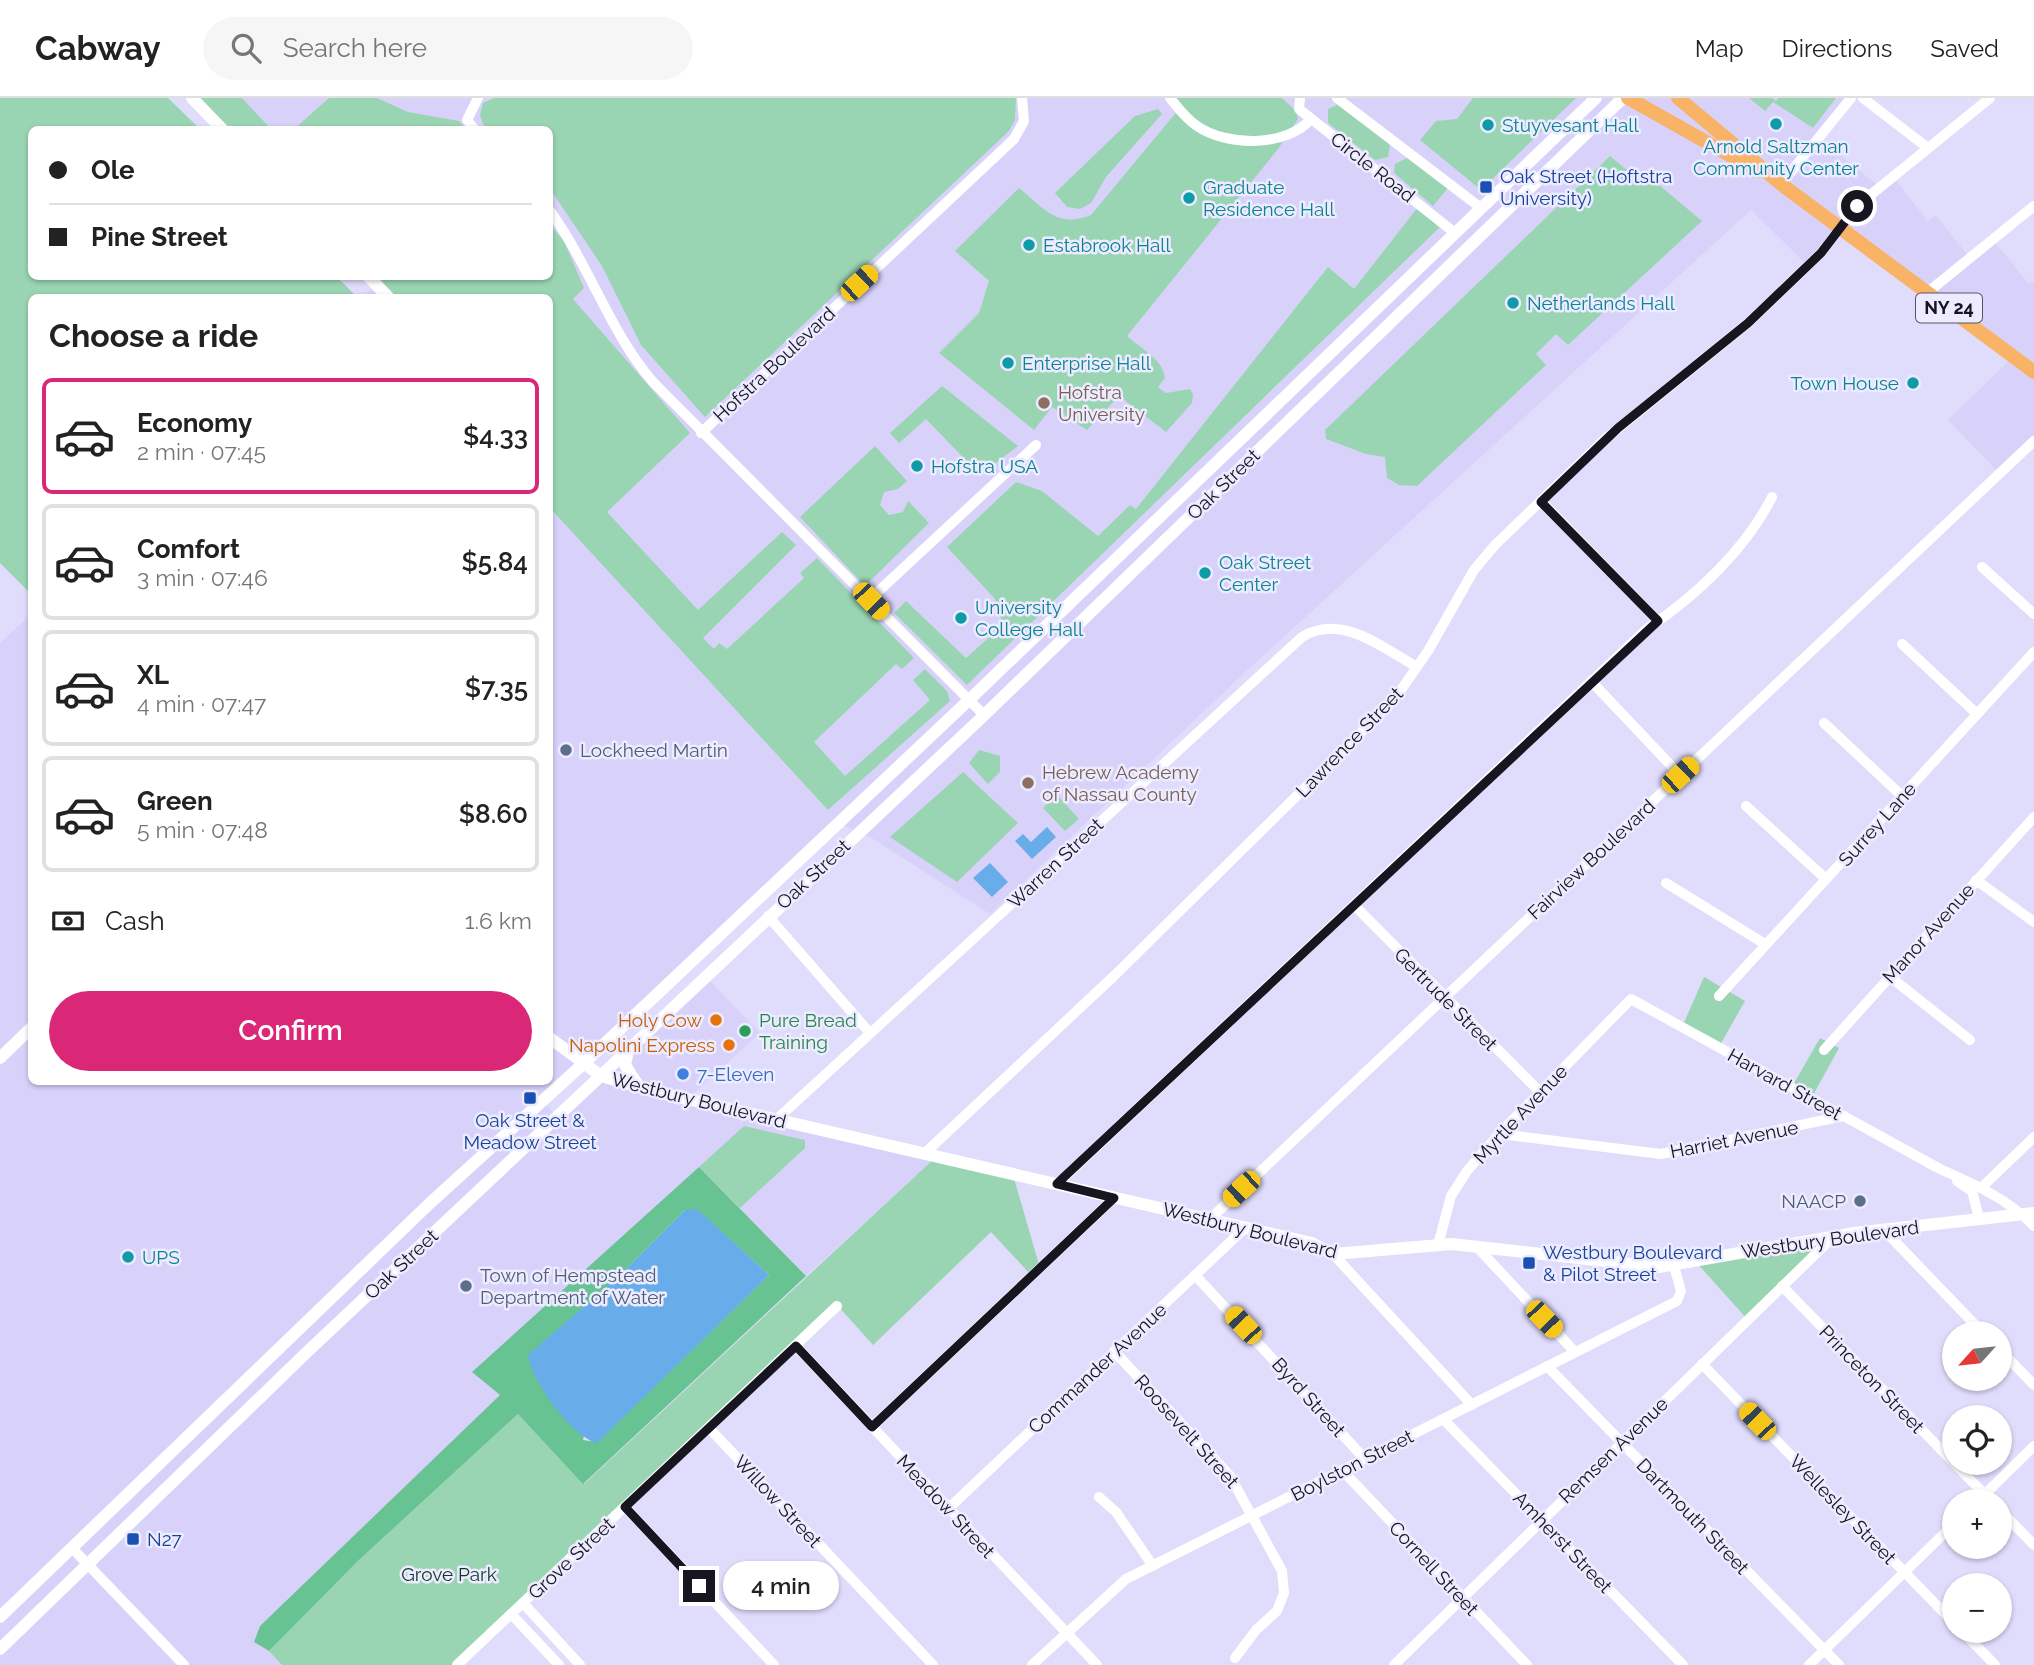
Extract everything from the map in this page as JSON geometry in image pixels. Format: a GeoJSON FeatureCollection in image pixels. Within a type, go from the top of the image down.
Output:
{"type":"FeatureCollection","features":[{"type":"Feature","properties":{"kind":"main road","name":"NY 24"},"geometry":{"type":"LineString","coordinates":[[1626,98],[1781,184]]}},
{"type":"Feature","properties":{"kind":"main road","name":"NY 24"},"geometry":{"type":"LineString","coordinates":[[1678,98],[1781,184],[2034,371]]}},
{"type":"Feature","properties":{"kind":"street"},"geometry":{"type":"LineString","coordinates":[[192,98],[219,126]]}},
{"type":"Feature","properties":{"kind":"street"},"geometry":{"type":"LineString","coordinates":[[472,126],[467,120],[478,98]]}},
{"type":"Feature","properties":{"kind":"street","name":"Hofstra Boulevard"},"geometry":{"type":"LineString","coordinates":[[984,715],[701,433],[1014,139],[1024,121],[1023,98]]}},
{"type":"Feature","properties":{"kind":"street"},"geometry":{"type":"LineString","coordinates":[[1170,98],[1198,128],[1241,141],[1272,138],[1301,131],[1311,118]]}},
{"type":"Feature","properties":{"kind":"street","name":"Circle Road"},"geometry":{"type":"LineString","coordinates":[[1300,98],[1299,109],[1455,233]]}},
{"type":"Feature","properties":{"kind":"street","name":"Circle Road"},"geometry":{"type":"LineString","coordinates":[[1337,98],[1481,208]]}},
{"type":"Feature","properties":{"kind":"street","name":"Oak Street"},"geometry":{"type":"LineString","coordinates":[[0,1617],[428,1205],[583,1064],[969,700],[1596,98]]}},
{"type":"Feature","properties":{"kind":"street","name":"Oak Street"},"geometry":{"type":"LineString","coordinates":[[0,1649],[301,1358],[984,715],[1626,98]]}},
{"type":"Feature","properties":{"kind":"street"},"geometry":{"type":"LineString","coordinates":[[1781,184],[1851,98]]}},
{"type":"Feature","properties":{"kind":"street"},"geometry":{"type":"LineString","coordinates":[[1863,98],[1928,148]]}},
{"type":"Feature","properties":{"kind":"street","name":"Lawrence Street"},"geometry":{"type":"LineString","coordinates":[[925,1153],[1114,976],[1394,700],[1417,667],[1474,570],[1541,502],[1631,416],[1709,357],[1748,323],[1821,253],[1857,206],[1990,98]]}},
{"type":"Feature","properties":{"kind":"street"},"geometry":{"type":"LineString","coordinates":[[1928,292],[2034,206]]}},
{"type":"Feature","properties":{"kind":"street"},"geometry":{"type":"LineString","coordinates":[[553,216],[589,272],[628,352],[701,433]]}},
{"type":"Feature","properties":{"kind":"street"},"geometry":{"type":"LineString","coordinates":[[372,280],[385,294]]}},
{"type":"Feature","properties":{"kind":"street","name":"Fairview Boulevard"},"geometry":{"type":"LineString","coordinates":[[1209,1220],[2034,441]]}},
{"type":"Feature","properties":{"kind":"street"},"geometry":{"type":"LineString","coordinates":[[869,600],[1036,445]]}},
{"type":"Feature","properties":{"kind":"street"},"geometry":{"type":"LineString","coordinates":[[1213,466],[1226,480]]}},
{"type":"Feature","properties":{"kind":"street"},"geometry":{"type":"LineString","coordinates":[[1057,1184],[1591,681],[1678,606],[1748,538],[1772,497]]}},
{"type":"Feature","properties":{"kind":"street"},"geometry":{"type":"LineString","coordinates":[[1541,502],[1658,621]]}},
{"type":"Feature","properties":{"kind":"street"},"geometry":{"type":"LineString","coordinates":[[1982,567],[2034,614]]}},
{"type":"Feature","properties":{"kind":"street","name":"Warren Street"},"geometry":{"type":"LineString","coordinates":[[777,1119],[1302,637],[1314,629],[1340,627],[1417,667]]}},
{"type":"Feature","properties":{"kind":"street"},"geometry":{"type":"LineString","coordinates":[[1902,644],[1976,713]]}},
{"type":"Feature","properties":{"kind":"street","name":"Surrey Lane"},"geometry":{"type":"LineString","coordinates":[[1719,996],[2034,652]]}},
{"type":"Feature","properties":{"kind":"street"},"geometry":{"type":"LineString","coordinates":[[1591,681],[1680,775]]}},
{"type":"Feature","properties":{"kind":"street"},"geometry":{"type":"LineString","coordinates":[[1824,723],[1902,796]]}},
{"type":"Feature","properties":{"kind":"street"},"geometry":{"type":"LineString","coordinates":[[1746,806],[1826,879]]}},
{"type":"Feature","properties":{"kind":"street","name":"Manor Avenue"},"geometry":{"type":"LineString","coordinates":[[1824,1049],[2034,817]]}},
{"type":"Feature","properties":{"kind":"street"},"geometry":{"type":"LineString","coordinates":[[1976,880],[2034,922]]}},
{"type":"Feature","properties":{"kind":"street"},"geometry":{"type":"LineString","coordinates":[[1666,883],[1765,944]]}},
{"type":"Feature","properties":{"kind":"street","name":"Gertrude Street"},"geometry":{"type":"LineString","coordinates":[[1354,905],[1540,1092]]}},
{"type":"Feature","properties":{"kind":"street"},"geometry":{"type":"LineString","coordinates":[[768,916],[869,1032]]}},
{"type":"Feature","properties":{"kind":"street"},"geometry":{"type":"LineString","coordinates":[[1889,975],[1970,1040]]}},
{"type":"Feature","properties":{"kind":"street","name":"Myrtle Avenue"},"geometry":{"type":"LineString","coordinates":[[1438,1245],[1451,1196],[1467,1171],[1499,1134],[1631,999]]}},
{"type":"Feature","properties":{"kind":"street","name":"Harvard Street"},"geometry":{"type":"LineString","coordinates":[[1631,999],[1940,1168],[1982,1187],[2028,1213],[2034,1226]]}},
{"type":"Feature","properties":{"kind":"street"},"geometry":{"type":"LineString","coordinates":[[0,1058],[28,1031]]}},
{"type":"Feature","properties":{"kind":"street"},"geometry":{"type":"LineString","coordinates":[[553,1040],[601,1076]]}},
{"type":"Feature","properties":{"kind":"street"},"geometry":{"type":"LineString","coordinates":[[628,1050],[625,1065],[640,1087]]}},
{"type":"Feature","properties":{"kind":"street","name":"Westbury Boulevard"},"geometry":{"type":"LineString","coordinates":[[601,1076],[1312,1243],[1333,1254],[1438,1245],[1674,1266],[1834,1236],[2028,1213]]}},
{"type":"Feature","properties":{"kind":"street","name":"Harriet Avenue"},"geometry":{"type":"LineString","coordinates":[[1499,1134],[1661,1154],[1844,1116]]}},
{"type":"Feature","properties":{"kind":"street"},"geometry":{"type":"LineString","coordinates":[[1982,1187],[2034,1136]]}},
{"type":"Feature","properties":{"kind":"street","name":"Harvard Street"},"geometry":{"type":"LineString","coordinates":[[1940,1168],[1972,1191],[1979,1218]]}},
{"type":"Feature","properties":{"kind":"street"},"geometry":{"type":"LineString","coordinates":[[872,1427],[1114,1198]]}},
{"type":"Feature","properties":{"kind":"street"},"geometry":{"type":"LineString","coordinates":[[428,1205],[446,1222]]}},
{"type":"Feature","properties":{"kind":"street","name":"Commander Avenue"},"geometry":{"type":"LineString","coordinates":[[949,1508],[1245,1228]]}},
{"type":"Feature","properties":{"kind":"street"},"geometry":{"type":"LineString","coordinates":[[1884,1230],[1972,1321]]}},
{"type":"Feature","properties":{"kind":"street","name":"Remsen Avenue"},"geometry":{"type":"LineString","coordinates":[[1394,1665],[1834,1236]]}},
{"type":"Feature","properties":{"kind":"street"},"geometry":{"type":"LineString","coordinates":[[1477,1247],[1575,1352]]}},
{"type":"Feature","properties":{"kind":"street"},"geometry":{"type":"LineString","coordinates":[[1333,1254],[1472,1405]]}},
{"type":"Feature","properties":{"kind":"street","name":"Boylston Street"},"geometry":{"type":"LineString","coordinates":[[1032,1665],[1116,1586],[1676,1301],[1680,1286],[1674,1266]]}},
{"type":"Feature","properties":{"kind":"street","name":"Byrd Street"},"geometry":{"type":"LineString","coordinates":[[1195,1275],[1364,1458]]}},
{"type":"Feature","properties":{"kind":"street","name":"Princeton Street"},"geometry":{"type":"LineString","coordinates":[[1782,1286],[1975,1489]]}},
{"type":"Feature","properties":{"kind":"street","name":"Grove Street"},"geometry":{"type":"LineString","coordinates":[[457,1665],[837,1306]]}},
{"type":"Feature","properties":{"kind":"street"},"geometry":{"type":"LineString","coordinates":[[285,1343],[301,1358]]}},
{"type":"Feature","properties":{"kind":"street","name":"Meadow Street"},"geometry":{"type":"LineString","coordinates":[[796,1346],[1097,1665]]}},
{"type":"Feature","properties":{"kind":"street","name":"Roosevelt Street"},"geometry":{"type":"LineString","coordinates":[[1114,1351],[1230,1476],[1254,1514],[1282,1571],[1284,1593],[1277,1611],[1256,1630],[1235,1658]]}},
{"type":"Feature","properties":{"kind":"street"},"geometry":{"type":"LineString","coordinates":[[2012,1362],[2034,1385]]}},
{"type":"Feature","properties":{"kind":"street","name":"Wellesley Street"},"geometry":{"type":"LineString","coordinates":[[1702,1364],[1942,1610]]}},
{"type":"Feature","properties":{"kind":"street","name":"Dartmouth Street"},"geometry":{"type":"LineString","coordinates":[[1547,1366],[1839,1665]]}},
{"type":"Feature","properties":{"kind":"street","name":"Amherst Street"},"geometry":{"type":"LineString","coordinates":[[1443,1419],[1683,1665]]}},
{"type":"Feature","properties":{"kind":"street","name":"Willow Street"},"geometry":{"type":"LineString","coordinates":[[709,1428],[933,1665]]}},
{"type":"Feature","properties":{"kind":"street"},"geometry":{"type":"LineString","coordinates":[[1993,1489],[2034,1446]]}},
{"type":"Feature","properties":{"kind":"street","name":"Cornell Street"},"geometry":{"type":"LineString","coordinates":[[1342,1470],[1527,1665]]}},
{"type":"Feature","properties":{"kind":"street"},"geometry":{"type":"LineString","coordinates":[[1099,1497],[1116,1512],[1153,1566]]}},
{"type":"Feature","properties":{"kind":"street"},"geometry":{"type":"LineString","coordinates":[[625,1507],[774,1665]]}},
{"type":"Feature","properties":{"kind":"street"},"geometry":{"type":"LineString","coordinates":[[2012,1522],[2034,1545]]}},
{"type":"Feature","properties":{"kind":"street"},"geometry":{"type":"LineString","coordinates":[[1809,1665],[1942,1536]]}},
{"type":"Feature","properties":{"kind":"street"},"geometry":{"type":"LineString","coordinates":[[72,1548],[184,1665]]}},
{"type":"Feature","properties":{"kind":"street"},"geometry":{"type":"LineString","coordinates":[[523,1603],[580,1665]]}},
{"type":"Feature","properties":{"kind":"street"},"geometry":{"type":"LineString","coordinates":[[511,1614],[559,1665]]}},
{"type":"Feature","properties":{"kind":"street"},"geometry":{"type":"LineString","coordinates":[[1974,1643],[1995,1665]]}},
{"type":"Feature","properties":{"kind":"shaded area"},"geometry":{"type":"Polygon","coordinates":[[[192,98],[1851,98],[1819,138],[1880,187],[1893,177],[1928,221],[1936,215],[1970,258],[1993,240],[2029,284],[2034,281],[2034,446],[1999,473],[1948,420],[2013,357],[1841,227],[1808,266],[1751,210],[1242,675],[990,914],[870,837],[841,824],[544,1102],[556,1116],[705,976],[760,1033],[689,1098],[937,1156],[806,1276],[699,1168],[473,1372],[500,1395],[260,1626],[254,1642],[269,1651],[282,1665],[0,1665],[0,643],[28,617],[28,1085],[553,1085],[553,294],[365,294],[377,285],[473,280],[553,280],[553,126],[220,126],[192,98]]]}},
{"type":"Feature","properties":{"kind":"green space"},"geometry":{"type":"Polygon","coordinates":[[[0,98],[168,98],[197,126],[28,126],[28,280],[340,280],[354,294],[28,294],[28,591],[0,563],[0,98]]]}},
{"type":"Feature","properties":{"kind":"green space"},"geometry":{"type":"Polygon","coordinates":[[[192,98],[242,98],[268,126],[220,126],[192,98]]]}},
{"type":"Feature","properties":{"kind":"green space"},"geometry":{"type":"Polygon","coordinates":[[[329,98],[377,98],[408,112],[459,121],[463,126],[297,126],[329,98]]]}},
{"type":"Feature","properties":{"kind":"green space"},"geometry":{"type":"Polygon","coordinates":[[[494,98],[1016,98],[1015,120],[1009,131],[705,417],[641,345],[602,266],[553,193],[553,126],[484,126],[480,115],[483,103],[494,98]]]}},
{"type":"Feature","properties":{"kind":"green space"},"geometry":{"type":"Polygon","coordinates":[[[1171,98],[1282,98],[1296,111],[1298,119],[1278,149],[1127,336],[1160,365],[1165,378],[1158,387],[1166,393],[1190,389],[1193,394],[1192,403],[1166,432],[1119,396],[1087,430],[1052,407],[1034,430],[939,353],[979,313],[989,281],[955,251],[1019,188],[1044,209],[1060,218],[1069,220],[1091,215],[1179,109],[1171,98]]]}},
{"type":"Feature","properties":{"kind":"green space"},"geometry":{"type":"Polygon","coordinates":[[[1473,98],[1576,98],[1481,190],[1420,140],[1436,121],[1457,119],[1473,98]]]}},
{"type":"Feature","properties":{"kind":"green space"},"geometry":{"type":"Polygon","coordinates":[[[1749,98],[1772,98],[1776,101],[1778,98],[1836,98],[1813,128],[1773,102],[1765,111],[1749,98]]]}},
{"type":"Feature","properties":{"kind":"green space"},"geometry":{"type":"Polygon","coordinates":[[[1339,104],[1390,144],[1388,157],[1375,160],[1328,123],[1328,109],[1339,104]]]}},
{"type":"Feature","properties":{"kind":"green space"},"geometry":{"type":"Polygon","coordinates":[[[1158,109],[1162,114],[1106,177],[1091,203],[1080,209],[1067,207],[1055,193],[1135,116],[1158,109]]]}},
{"type":"Feature","properties":{"kind":"green space"},"geometry":{"type":"Polygon","coordinates":[[[1610,156],[1646,186],[1652,179],[1702,221],[1568,345],[1556,334],[1536,354],[1546,365],[1417,486],[1399,485],[1387,478],[1385,457],[1366,454],[1326,439],[1325,430],[1610,156]]]}},
{"type":"Feature","properties":{"kind":"green space"},"geometry":{"type":"Polygon","coordinates":[[[1407,158],[1448,188],[1433,206],[1394,173],[1395,164],[1407,158]]]}},
{"type":"Feature","properties":{"kind":"green space"},"geometry":{"type":"Polygon","coordinates":[[[1418,207],[1441,226],[967,685],[894,613],[906,601],[966,658],[1003,625],[995,599],[947,547],[1016,482],[1042,491],[1098,536],[1130,505],[1136,509],[1328,267],[1354,289],[1418,207]]]}},
{"type":"Feature","properties":{"kind":"green space"},"geometry":{"type":"Polygon","coordinates":[[[553,228],[564,241],[584,288],[573,299],[690,433],[607,512],[698,610],[782,532],[796,545],[703,638],[714,649],[719,643],[727,649],[804,578],[800,573],[817,558],[914,658],[902,669],[896,664],[814,742],[845,776],[930,700],[913,680],[925,669],[947,691],[950,701],[828,810],[553,511],[553,294],[386,294],[371,280],[553,280],[553,228]]]}},
{"type":"Feature","properties":{"kind":"green space"},"geometry":{"type":"Polygon","coordinates":[[[942,386],[1018,446],[980,475],[926,419],[899,443],[890,433],[942,386]]]}},
{"type":"Feature","properties":{"kind":"green space"},"geometry":{"type":"Polygon","coordinates":[[[875,446],[907,481],[898,489],[884,492],[880,505],[889,515],[903,512],[908,501],[929,523],[865,586],[800,517],[875,446]]]}},
{"type":"Feature","properties":{"kind":"green space"},"geometry":{"type":"Polygon","coordinates":[[[979,750],[1000,756],[1000,772],[988,784],[969,763],[979,750]]]}},
{"type":"Feature","properties":{"kind":"green space"},"geometry":{"type":"Polygon","coordinates":[[[963,772],[1018,823],[957,882],[890,837],[963,772]]]}},
{"type":"Feature","properties":{"kind":"green space"},"geometry":{"type":"Polygon","coordinates":[[[1057,795],[1079,819],[1065,831],[1043,808],[1057,795]]]}},
{"type":"Feature","properties":{"kind":"green space"},"geometry":{"type":"Polygon","coordinates":[[[1704,977],[1745,1001],[1720,1045],[1683,1025],[1704,977]]]}},
{"type":"Feature","properties":{"kind":"green space"},"geometry":{"type":"Polygon","coordinates":[[[1820,1038],[1839,1048],[1812,1097],[1793,1085],[1820,1038]]]}},
{"type":"Feature","properties":{"kind":"green space"},"geometry":{"type":"Polygon","coordinates":[[[744,1126],[805,1140],[805,1148],[740,1208],[699,1167],[744,1126]]]}},
{"type":"Feature","properties":{"kind":"green space","name":"Grove Park"},"geometry":{"type":"Polygon","coordinates":[[[937,1156],[1013,1175],[1040,1268],[1032,1276],[991,1232],[873,1345],[838,1306],[456,1665],[282,1665],[269,1651],[359,1560],[518,1414],[584,1484],[937,1156]]]}},
{"type":"Feature","properties":{"kind":"green space"},"geometry":{"type":"Polygon","coordinates":[[[699,1167],[806,1276],[583,1484],[518,1414],[359,1560],[269,1651],[254,1642],[260,1626],[500,1395],[472,1372],[699,1167]],[[685,1210],[618,1277],[583,1440],[597,1442],[769,1275],[697,1210],[685,1210]]]}},
{"type":"Feature","properties":{"kind":"green space"},"geometry":{"type":"Polygon","coordinates":[[[1834,1236],[1748,1320],[1695,1261],[1834,1236]]]}},
{"type":"Feature","properties":{"kind":"water"},"geometry":{"type":"Polygon","coordinates":[[[1047,827],[1056,837],[1032,859],[1015,841],[1023,834],[1031,842],[1047,827]]]}},
{"type":"Feature","properties":{"kind":"water"},"geometry":{"type":"Polygon","coordinates":[[[990,863],[1008,882],[992,897],[973,878],[990,863]]]}},
{"type":"Feature","properties":{"kind":"water"},"geometry":{"type":"Polygon","coordinates":[[[697,1209],[769,1275],[597,1443],[587,1439],[554,1406],[537,1378],[528,1355],[618,1277],[685,1210],[697,1209]]]}},
{"type":"Feature","properties":{"kind":"place","name":"Arnold Saltzman Community Center"},"geometry":{"type":"Point","coordinates":[1776,124]}},
{"type":"Feature","properties":{"kind":"place","name":"Stuyvesant Hall"},"geometry":{"type":"Point","coordinates":[1488,125]}},
{"type":"Feature","properties":{"kind":"place","name":"Oak Street (Hoftstra University)"},"geometry":{"type":"Point","coordinates":[1486,187]}},
{"type":"Feature","properties":{"kind":"place","name":"Graduate Residence Hall"},"geometry":{"type":"Point","coordinates":[1189,198]}},
{"type":"Feature","properties":{"kind":"place","name":"Estabrook Hall"},"geometry":{"type":"Point","coordinates":[1029,245]}},
{"type":"Feature","properties":{"kind":"place","name":"Netherlands Hall"},"geometry":{"type":"Point","coordinates":[1513,303]}},
{"type":"Feature","properties":{"kind":"place","name":"Enterprise Hall"},"geometry":{"type":"Point","coordinates":[1008,363]}},
{"type":"Feature","properties":{"kind":"place","name":"Town House"},"geometry":{"type":"Point","coordinates":[1913,383]}},
{"type":"Feature","properties":{"kind":"place","name":"Hofstra University"},"geometry":{"type":"Point","coordinates":[1044,403]}},
{"type":"Feature","properties":{"kind":"place","name":"Hofstra USA"},"geometry":{"type":"Point","coordinates":[917,466]}},
{"type":"Feature","properties":{"kind":"place","name":"Oak Street Center"},"geometry":{"type":"Point","coordinates":[1205,573]}},
{"type":"Feature","properties":{"kind":"place","name":"University College Hall"},"geometry":{"type":"Point","coordinates":[961,618]}},
{"type":"Feature","properties":{"kind":"place","name":"Lockheed Martin"},"geometry":{"type":"Point","coordinates":[566,750]}},
{"type":"Feature","properties":{"kind":"place","name":"Hebrew Academy of Nassau County"},"geometry":{"type":"Point","coordinates":[1028,783]}},
{"type":"Feature","properties":{"kind":"place","name":"Holy Cow"},"geometry":{"type":"Point","coordinates":[716,1020]}},
{"type":"Feature","properties":{"kind":"place","name":"Pure Bread Training"},"geometry":{"type":"Point","coordinates":[745,1031]}},
{"type":"Feature","properties":{"kind":"place","name":"Napolini Express"},"geometry":{"type":"Point","coordinates":[729,1045]}},
{"type":"Feature","properties":{"kind":"place","name":"7-Eleven"},"geometry":{"type":"Point","coordinates":[683,1074]}},
{"type":"Feature","properties":{"kind":"place","name":"Oak Street & Meadow Street"},"geometry":{"type":"Point","coordinates":[530,1098]}},
{"type":"Feature","properties":{"kind":"place","name":"NAACP"},"geometry":{"type":"Point","coordinates":[1860,1201]}},
{"type":"Feature","properties":{"kind":"place","name":"UPS"},"geometry":{"type":"Point","coordinates":[128,1257]}},
{"type":"Feature","properties":{"kind":"place","name":"Westbury Boulevard & Pilot Street"},"geometry":{"type":"Point","coordinates":[1529,1263]}},
{"type":"Feature","properties":{"kind":"place","name":"Town of Hempstead Department of Water"},"geometry":{"type":"Point","coordinates":[466,1286]}},
{"type":"Feature","properties":{"kind":"place","name":"N27"},"geometry":{"type":"Point","coordinates":[133,1539]}},
{"type":"Feature","properties":{"kind":"route"},"geometry":{"type":"LineString","coordinates":[[699,1586],[625,1507],[796,1346],[872,1427],[1114,1198],[1057,1184],[1658,621],[1541,502],[1631,416],[1709,357],[1748,323],[1821,253],[1857,206]]}}]}
